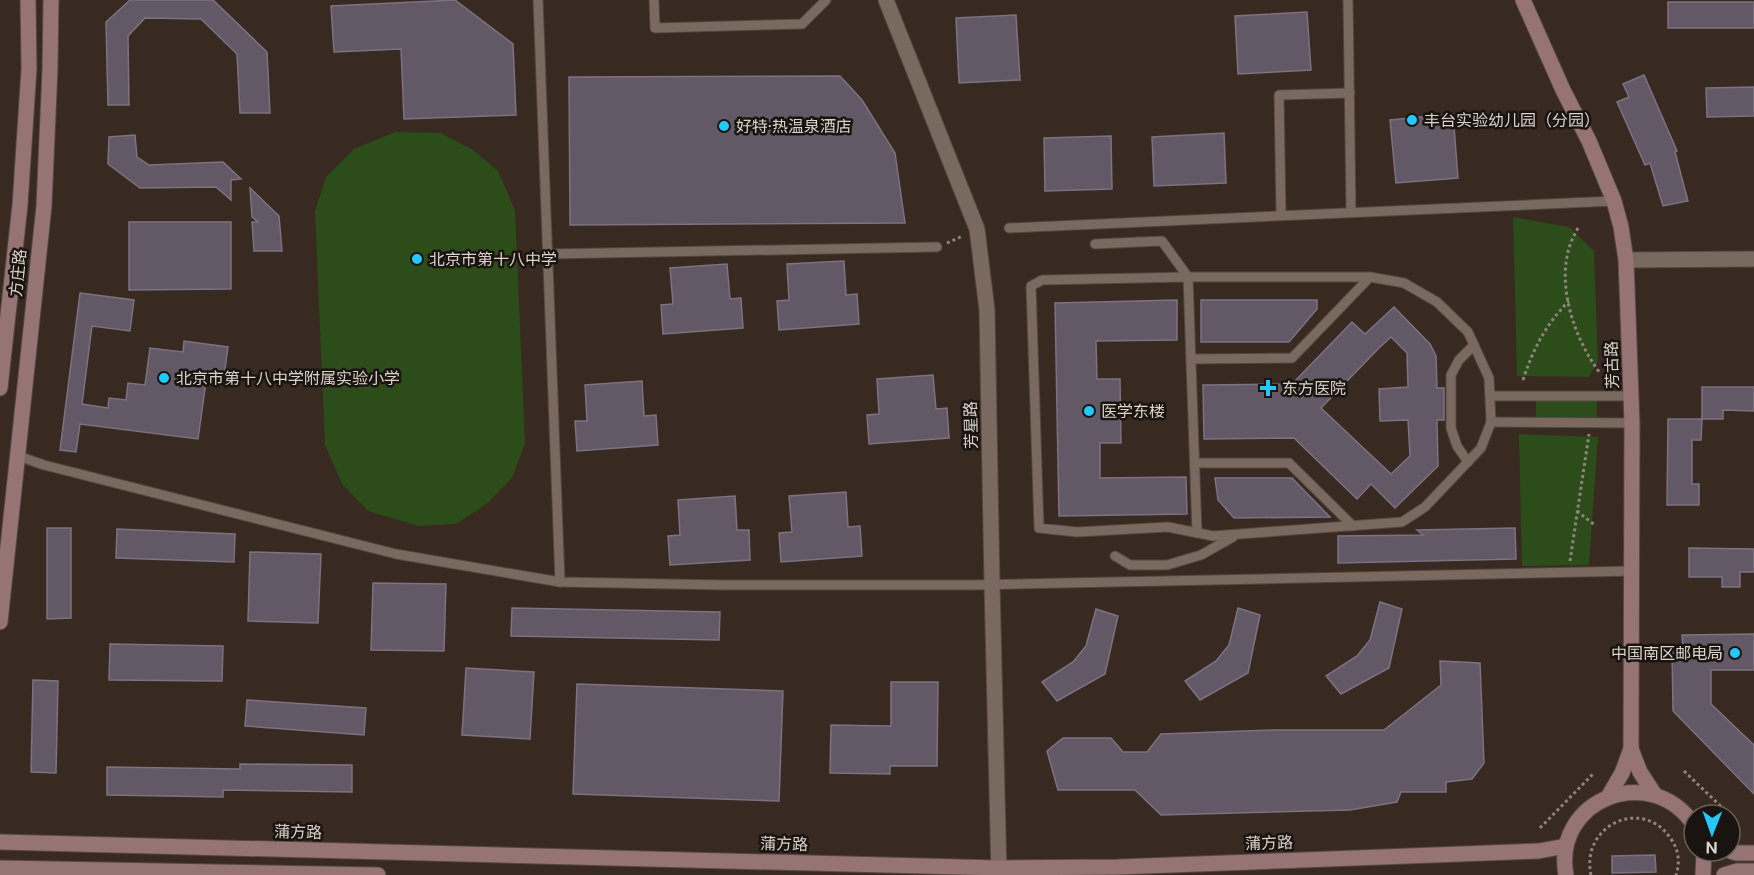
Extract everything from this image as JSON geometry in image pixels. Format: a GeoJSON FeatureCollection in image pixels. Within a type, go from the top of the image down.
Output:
{"type":"FeatureCollection","features":[{"type":"Feature","properties":{"kind":"street","name":"方庄路"},"geometry":{"type":"LineString","coordinates":[[0,388],[21,182],[29,69],[28,0]]}},
{"type":"Feature","properties":{"kind":"street","name":"方庄路"},"geometry":{"type":"LineString","coordinates":[[0,622],[44,206],[51,0]]}},
{"type":"Feature","properties":{"kind":"street","name":"芳星路"},"geometry":{"type":"LineString","coordinates":[[886,0],[977,229],[987,310],[999,871]]}},
{"type":"Feature","properties":{"kind":"street","name":"芳古路"},"geometry":{"type":"LineString","coordinates":[[1523,0],[1563,90],[1589,141],[1614,201],[1626,260],[1632,423],[1631,749]]}},
{"type":"Feature","properties":{"kind":"street"},"geometry":{"type":"LineString","coordinates":[[1626,260],[1754,259]]}},
{"type":"Feature","properties":{"kind":"street"},"geometry":{"type":"LineString","coordinates":[[1631,749],[1640,772],[1655,795]]}},
{"type":"Feature","properties":{"kind":"street"},"geometry":{"type":"LineString","coordinates":[[1608,797],[1622,773],[1631,749]]}},
{"type":"Feature","properties":{"kind":"street"},"geometry":{"type":"LineString","coordinates":[[1566,875],[1564,859],[1572,830],[1593,805],[1608,797],[1631,792],[1655,795],[1682,812]]}},
{"type":"Feature","properties":{"kind":"street","name":"蒲方路"},"geometry":{"type":"LineString","coordinates":[[0,842],[999,871],[1539,851],[1566,846]]}},
{"type":"Feature","properties":{"kind":"street"},"geometry":{"type":"LineString","coordinates":[[0,868],[222,874],[378,875]]}},
{"type":"Feature","properties":{"kind":"street"},"geometry":{"type":"LineString","coordinates":[[1724,875],[1737,871],[1754,871]]}},
{"type":"Feature","properties":{"kind":"lane"},"geometry":{"type":"LineString","coordinates":[[538,0],[560,582]]}},
{"type":"Feature","properties":{"kind":"lane"},"geometry":{"type":"LineString","coordinates":[[654,0],[655,28],[802,24],[826,0]]}},
{"type":"Feature","properties":{"kind":"lane"},"geometry":{"type":"LineString","coordinates":[[1348,0],[1351,212]]}},
{"type":"Feature","properties":{"kind":"lane"},"geometry":{"type":"LineString","coordinates":[[1281,215],[1279,95],[1350,93]]}},
{"type":"Feature","properties":{"kind":"lane"},"geometry":{"type":"LineString","coordinates":[[1008,228],[1614,201]]}},
{"type":"Feature","properties":{"kind":"lane"},"geometry":{"type":"LineString","coordinates":[[1095,244],[1162,241],[1188,277],[1197,533]]}},
{"type":"Feature","properties":{"kind":"lane"},"geometry":{"type":"LineString","coordinates":[[548,254],[938,247]]}},
{"type":"Feature","properties":{"kind":"lane"},"geometry":{"type":"LineString","coordinates":[[1191,359],[1292,358],[1370,277]]}},
{"type":"Feature","properties":{"kind":"lane"},"geometry":{"type":"LineString","coordinates":[[1370,277],[1404,283],[1437,302],[1468,332],[1490,378],[1491,422],[1481,448],[1425,507],[1402,522],[1237,535],[1213,536],[1168,527],[1077,532],[1039,528],[1031,286],[1042,280],[1370,277]]}},
{"type":"Feature","properties":{"kind":"lane"},"geometry":{"type":"LineString","coordinates":[[1468,462],[1457,446],[1451,428],[1451,375],[1459,360],[1474,345]]}},
{"type":"Feature","properties":{"kind":"lane"},"geometry":{"type":"LineString","coordinates":[[1491,396],[1631,396]]}},
{"type":"Feature","properties":{"kind":"lane"},"geometry":{"type":"LineString","coordinates":[[1491,422],[1632,423]]}},
{"type":"Feature","properties":{"kind":"lane"},"geometry":{"type":"LineString","coordinates":[[18,456],[44,465],[396,554],[560,582],[724,585],[992,584],[1633,571]]}},
{"type":"Feature","properties":{"kind":"lane"},"geometry":{"type":"LineString","coordinates":[[1195,463],[1289,464],[1353,526]]}},
{"type":"Feature","properties":{"kind":"lane"},"geometry":{"type":"LineString","coordinates":[[1115,556],[1130,564],[1167,565],[1201,555],[1237,535]]}},
{"type":"Feature","properties":{"kind":"path"},"geometry":{"type":"LineString","coordinates":[[1578,228],[1570,244],[1565,275],[1580,342],[1600,373]]}},
{"type":"Feature","properties":{"kind":"path"},"geometry":{"type":"LineString","coordinates":[[938,247],[977,229]]}},
{"type":"Feature","properties":{"kind":"path"},"geometry":{"type":"LineString","coordinates":[[1523,380],[1533,352],[1546,328],[1569,301]]}},
{"type":"Feature","properties":{"kind":"path"},"geometry":{"type":"LineString","coordinates":[[1569,568],[1589,432]]}},
{"type":"Feature","properties":{"kind":"path"},"geometry":{"type":"LineString","coordinates":[[1577,511],[1596,526]]}},
{"type":"Feature","properties":{"kind":"path"},"geometry":{"type":"LineString","coordinates":[[1684,771],[1717,803]]}},
{"type":"Feature","properties":{"kind":"path"},"geometry":{"type":"LineString","coordinates":[[1540,828],[1593,774]]}},
{"type":"Feature","properties":{"kind":"path"},"geometry":{"type":"LineString","coordinates":[[1591,875],[1589,862],[1591,850],[1602,831],[1614,822],[1628,818],[1642,818],[1655,823],[1667,832],[1674,843],[1678,855],[1676,875]]}},
{"type":"Feature","properties":{"kind":"green space"},"geometry":{"type":"Polygon","coordinates":[[[395,132],[441,133],[473,150],[498,171],[515,210],[525,443],[512,478],[488,503],[456,524],[419,526],[368,511],[342,484],[325,445],[315,211],[326,177],[354,149],[395,132]]]}},
{"type":"Feature","properties":{"kind":"green space"},"geometry":{"type":"Polygon","coordinates":[[[1513,217],[1569,227],[1594,251],[1598,361],[1589,377],[1517,376],[1513,217]]]}},
{"type":"Feature","properties":{"kind":"green space"},"geometry":{"type":"Polygon","coordinates":[[[1536,401],[1597,401],[1597,417],[1536,417],[1536,401]]]}},
{"type":"Feature","properties":{"kind":"green space"},"geometry":{"type":"Polygon","coordinates":[[[1519,434],[1598,437],[1589,565],[1522,566],[1519,434]]]}},
{"type":"Feature","properties":{"kind":"building"},"geometry":{"type":"Polygon","coordinates":[[[130,0],[213,0],[267,52],[270,113],[240,113],[237,54],[201,19],[145,18],[128,36],[129,105],[108,105],[106,22],[130,0]]]}},
{"type":"Feature","properties":{"kind":"building"},"geometry":{"type":"Polygon","coordinates":[[[455,0],[513,44],[516,115],[404,119],[401,49],[334,52],[331,6],[455,0]]]}},
{"type":"Feature","properties":{"kind":"building"},"geometry":{"type":"Polygon","coordinates":[[[1668,2],[1754,2],[1754,28],[1668,28],[1668,2]]]}},
{"type":"Feature","properties":{"kind":"building"},"geometry":{"type":"Polygon","coordinates":[[[1307,12],[1311,70],[1238,74],[1235,16],[1307,12]]]}},
{"type":"Feature","properties":{"kind":"building"},"geometry":{"type":"Polygon","coordinates":[[[1016,15],[1020,80],[959,83],[956,18],[1016,15]]]}},
{"type":"Feature","properties":{"kind":"building"},"geometry":{"type":"Polygon","coordinates":[[[1644,75],[1677,151],[1675,152],[1688,201],[1663,206],[1650,163],[1645,165],[1617,102],[1629,97],[1623,84],[1644,75]]]}},
{"type":"Feature","properties":{"kind":"building","name":"好特·热温泉酒店"},"geometry":{"type":"Polygon","coordinates":[[[840,76],[862,100],[895,153],[905,223],[570,225],[569,77],[840,76]]]}},
{"type":"Feature","properties":{"kind":"building"},"geometry":{"type":"Polygon","coordinates":[[[1754,87],[1754,116],[1707,117],[1706,88],[1754,87]]]}},
{"type":"Feature","properties":{"kind":"building"},"geometry":{"type":"Polygon","coordinates":[[[1453,114],[1458,178],[1396,183],[1390,120],[1453,114]]]}},
{"type":"Feature","properties":{"kind":"building"},"geometry":{"type":"Polygon","coordinates":[[[1224,133],[1226,183],[1154,186],[1152,137],[1224,133]]]}},
{"type":"Feature","properties":{"kind":"building"},"geometry":{"type":"Polygon","coordinates":[[[135,135],[137,157],[149,165],[223,162],[241,179],[231,180],[231,200],[216,187],[140,188],[108,164],[109,137],[135,135]]]}},
{"type":"Feature","properties":{"kind":"building"},"geometry":{"type":"Polygon","coordinates":[[[1111,136],[1112,189],[1045,191],[1044,138],[1111,136]]]}},
{"type":"Feature","properties":{"kind":"building"},"geometry":{"type":"Polygon","coordinates":[[[250,188],[279,216],[282,251],[254,251],[252,222],[258,222],[252,217],[250,188]]]}},
{"type":"Feature","properties":{"kind":"building"},"geometry":{"type":"Polygon","coordinates":[[[129,222],[231,222],[231,289],[129,290],[129,222]]]}},
{"type":"Feature","properties":{"kind":"building"},"geometry":{"type":"Polygon","coordinates":[[[844,261],[846,295],[857,294],[859,324],[779,330],[777,301],[789,300],[787,264],[844,261]]]}},
{"type":"Feature","properties":{"kind":"building"},"geometry":{"type":"Polygon","coordinates":[[[727,264],[730,299],[741,298],[743,328],[663,334],[661,305],[673,304],[670,268],[727,264]]]}},
{"type":"Feature","properties":{"kind":"building"},"geometry":{"type":"Polygon","coordinates":[[[80,293],[134,300],[130,331],[92,326],[82,404],[108,408],[109,398],[126,400],[128,383],[145,385],[150,348],[183,352],[184,341],[228,347],[223,384],[206,382],[198,439],[80,424],[76,452],[60,450],[80,293]]]}},
{"type":"Feature","properties":{"kind":"building","name":"医学东楼"},"geometry":{"type":"Polygon","coordinates":[[[1177,300],[1177,340],[1096,341],[1097,379],[1120,379],[1121,443],[1100,443],[1100,478],[1186,477],[1187,514],[1059,516],[1055,303],[1177,300]]]}},
{"type":"Feature","properties":{"kind":"building"},"geometry":{"type":"Polygon","coordinates":[[[1201,300],[1317,300],[1317,309],[1289,342],[1201,342],[1201,300]]]}},
{"type":"Feature","properties":{"kind":"building"},"geometry":{"type":"Polygon","coordinates":[[[1394,307],[1430,344],[1436,356],[1437,388],[1444,388],[1444,420],[1437,420],[1438,466],[1395,508],[1371,484],[1357,499],[1294,438],[1204,439],[1203,385],[1292,384],[1352,322],[1365,334],[1394,307]],[[1391,337],[1321,408],[1391,474],[1410,456],[1408,420],[1380,421],[1379,389],[1408,387],[1407,353],[1391,337]]]}},
{"type":"Feature","properties":{"kind":"building"},"geometry":{"type":"Polygon","coordinates":[[[933,375],[936,409],[947,408],[949,438],[869,444],[867,415],[879,414],[877,379],[933,375]]]}},
{"type":"Feature","properties":{"kind":"building"},"geometry":{"type":"Polygon","coordinates":[[[642,381],[644,416],[656,415],[658,445],[577,451],[575,421],[587,421],[585,385],[642,381]]]}},
{"type":"Feature","properties":{"kind":"building"},"geometry":{"type":"Polygon","coordinates":[[[1702,387],[1754,387],[1754,411],[1723,410],[1723,419],[1702,419],[1702,387]]]}},
{"type":"Feature","properties":{"kind":"building"},"geometry":{"type":"Polygon","coordinates":[[[1668,419],[1702,419],[1701,440],[1692,440],[1692,484],[1699,484],[1699,505],[1667,505],[1668,419]]]}},
{"type":"Feature","properties":{"kind":"building"},"geometry":{"type":"Polygon","coordinates":[[[1215,478],[1292,478],[1330,517],[1234,518],[1218,500],[1215,478]]]}},
{"type":"Feature","properties":{"kind":"building"},"geometry":{"type":"Polygon","coordinates":[[[846,492],[848,527],[860,526],[862,556],[781,562],[779,533],[792,532],[789,496],[846,492]]]}},
{"type":"Feature","properties":{"kind":"building"},"geometry":{"type":"Polygon","coordinates":[[[735,496],[737,530],[749,530],[750,560],[670,565],[668,536],[680,535],[678,500],[735,496]]]}},
{"type":"Feature","properties":{"kind":"building"},"geometry":{"type":"Polygon","coordinates":[[[47,528],[71,528],[71,618],[47,619],[47,528]]]}},
{"type":"Feature","properties":{"kind":"building"},"geometry":{"type":"Polygon","coordinates":[[[1515,528],[1516,559],[1338,563],[1338,536],[1423,535],[1417,530],[1515,528]]]}},
{"type":"Feature","properties":{"kind":"building"},"geometry":{"type":"Polygon","coordinates":[[[117,529],[235,534],[234,562],[116,558],[117,529]]]}},
{"type":"Feature","properties":{"kind":"building"},"geometry":{"type":"Polygon","coordinates":[[[1689,548],[1754,549],[1754,572],[1740,572],[1740,587],[1722,587],[1722,577],[1689,577],[1689,548]]]}},
{"type":"Feature","properties":{"kind":"building"},"geometry":{"type":"Polygon","coordinates":[[[250,552],[321,554],[318,623],[248,621],[250,552]]]}},
{"type":"Feature","properties":{"kind":"building"},"geometry":{"type":"Polygon","coordinates":[[[373,583],[446,584],[444,651],[371,650],[373,583]]]}},
{"type":"Feature","properties":{"kind":"building"},"geometry":{"type":"Polygon","coordinates":[[[1380,602],[1402,609],[1389,668],[1341,694],[1326,676],[1357,656],[1370,640],[1380,602]]]}},
{"type":"Feature","properties":{"kind":"building"},"geometry":{"type":"Polygon","coordinates":[[[512,608],[720,612],[719,640],[511,636],[512,608]]]}},
{"type":"Feature","properties":{"kind":"building"},"geometry":{"type":"Polygon","coordinates":[[[1238,608],[1260,615],[1248,673],[1200,700],[1185,681],[1216,661],[1229,645],[1238,608]]]}},
{"type":"Feature","properties":{"kind":"building"},"geometry":{"type":"Polygon","coordinates":[[[1096,609],[1118,616],[1105,674],[1057,701],[1042,682],[1073,662],[1086,646],[1096,609]]]}},
{"type":"Feature","properties":{"kind":"building"},"geometry":{"type":"Polygon","coordinates":[[[1754,634],[1754,670],[1711,670],[1711,704],[1754,745],[1754,794],[1673,711],[1672,650],[1683,650],[1682,635],[1754,634]]]}},
{"type":"Feature","properties":{"kind":"building"},"geometry":{"type":"Polygon","coordinates":[[[110,644],[223,646],[222,681],[109,680],[110,644]]]}},
{"type":"Feature","properties":{"kind":"building"},"geometry":{"type":"Polygon","coordinates":[[[1440,661],[1480,663],[1484,763],[1472,779],[1446,782],[1446,792],[1401,792],[1397,802],[1350,810],[1161,815],[1135,790],[1058,790],[1047,751],[1063,738],[1111,738],[1123,752],[1147,752],[1161,734],[1274,730],[1384,730],[1441,685],[1440,661]]]}},
{"type":"Feature","properties":{"kind":"building"},"geometry":{"type":"Polygon","coordinates":[[[466,668],[534,672],[530,739],[462,735],[466,668]]]}},
{"type":"Feature","properties":{"kind":"building"},"geometry":{"type":"Polygon","coordinates":[[[33,680],[58,681],[56,773],[31,772],[33,680]]]}},
{"type":"Feature","properties":{"kind":"building"},"geometry":{"type":"Polygon","coordinates":[[[891,682],[938,682],[937,766],[890,766],[890,774],[830,773],[831,725],[891,726],[891,682]]]}},
{"type":"Feature","properties":{"kind":"building"},"geometry":{"type":"Polygon","coordinates":[[[577,684],[783,691],[779,801],[573,794],[577,684]]]}},
{"type":"Feature","properties":{"kind":"building"},"geometry":{"type":"Polygon","coordinates":[[[247,700],[366,708],[364,735],[245,726],[247,700]]]}},
{"type":"Feature","properties":{"kind":"building"},"geometry":{"type":"Polygon","coordinates":[[[240,764],[352,765],[352,792],[223,790],[223,797],[107,795],[107,767],[240,769],[240,764]]]}},
{"type":"Feature","properties":{"kind":"building"},"geometry":{"type":"Polygon","coordinates":[[[1655,855],[1656,872],[1612,873],[1612,856],[1655,855]]]}},
{"type":"Feature","properties":{"kind":"place","name":"丰台实验幼儿园（分园）"},"geometry":{"type":"Point","coordinates":[1412,120]}},
{"type":"Feature","properties":{"kind":"place","name":"好特·热温泉酒店"},"geometry":{"type":"Point","coordinates":[724,126]}},
{"type":"Feature","properties":{"kind":"place","name":"北京市第十八中学"},"geometry":{"type":"Point","coordinates":[417,259]}},
{"type":"Feature","properties":{"kind":"place","name":"北京市第十八中学附属实验小学"},"geometry":{"type":"Point","coordinates":[164,378]}},
{"type":"Feature","properties":{"kind":"place","name":"东方医院"},"geometry":{"type":"Point","coordinates":[1268,388]}},
{"type":"Feature","properties":{"kind":"place","name":"医学东楼"},"geometry":{"type":"Point","coordinates":[1089,411]}},
{"type":"Feature","properties":{"kind":"place","name":"中国南区邮电局"},"geometry":{"type":"Point","coordinates":[1735,653]}}]}
